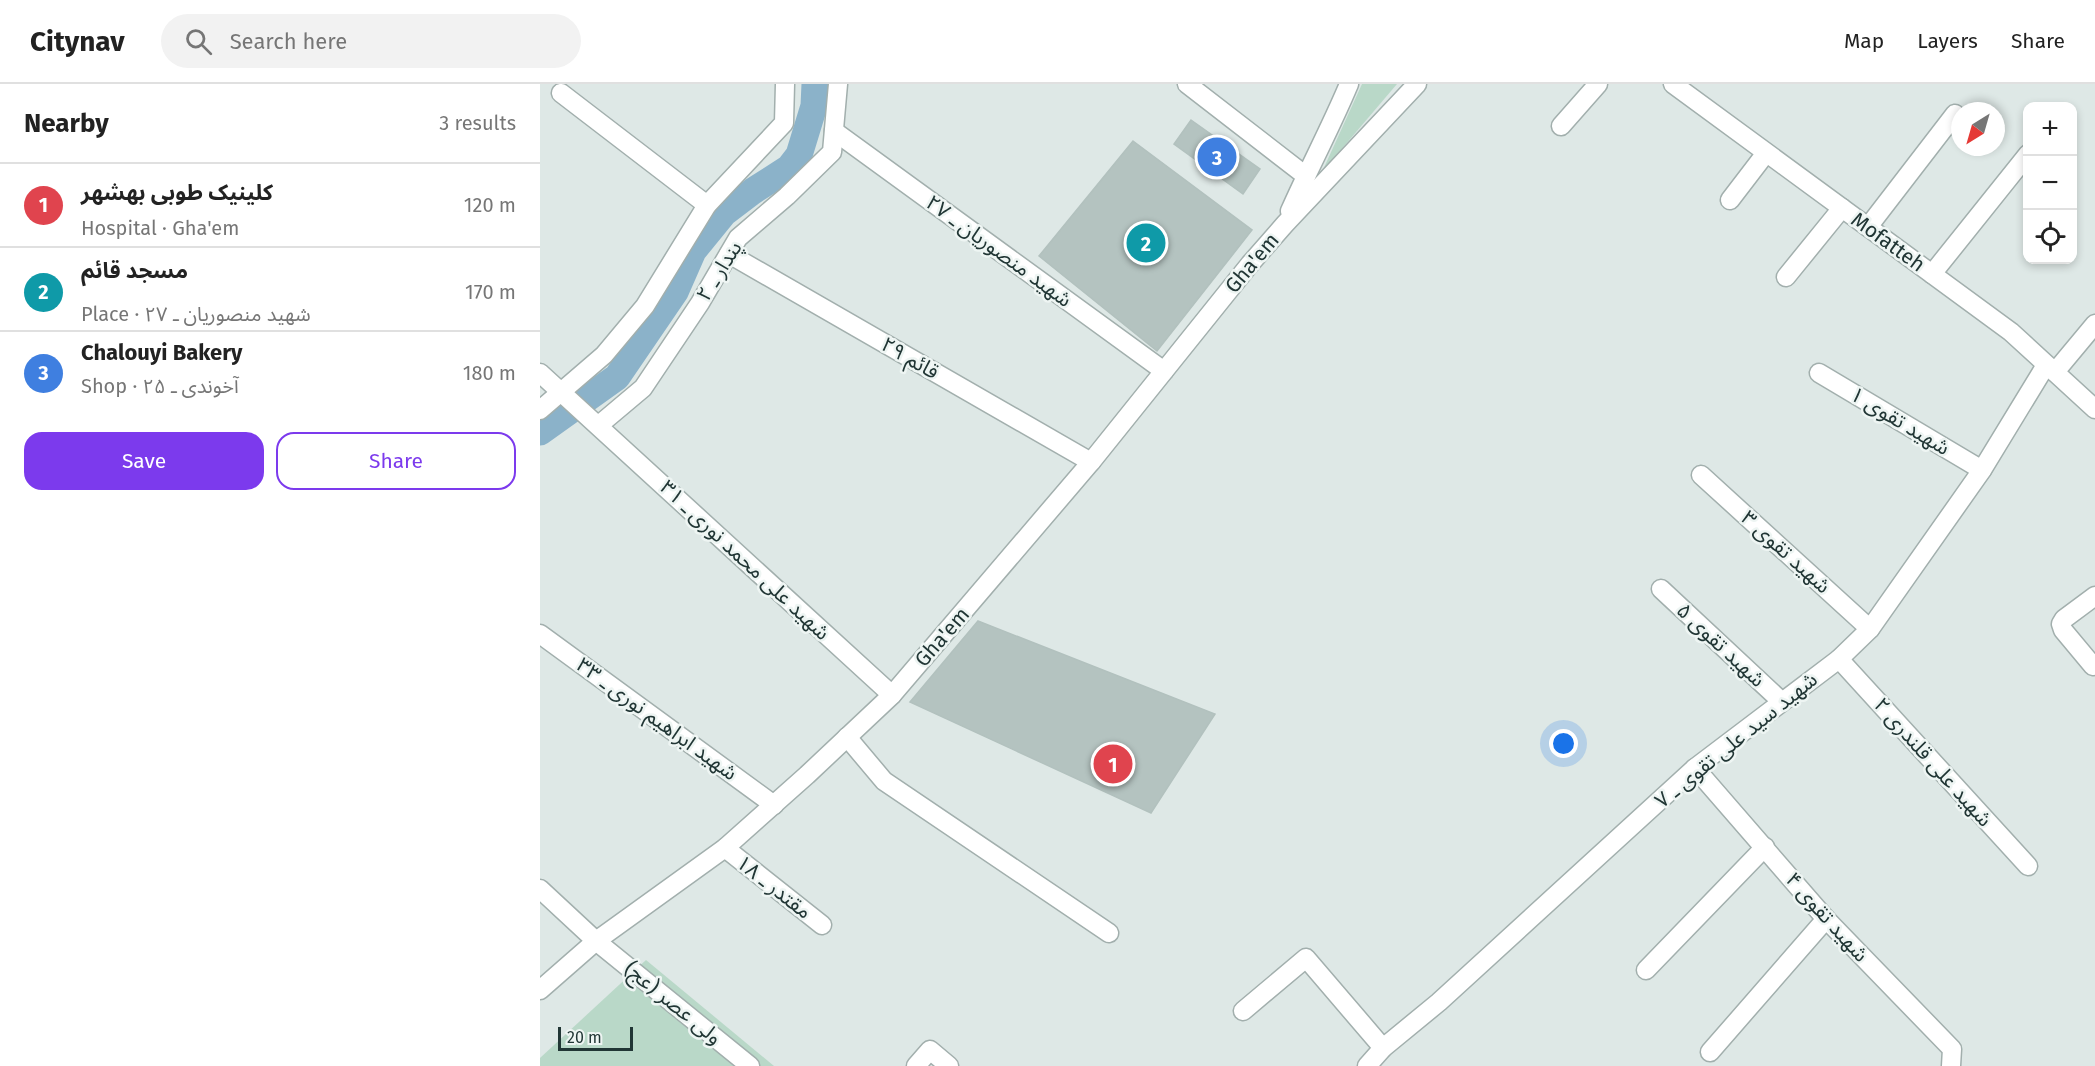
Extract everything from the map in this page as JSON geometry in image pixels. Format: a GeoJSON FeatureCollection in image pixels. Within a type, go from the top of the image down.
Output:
{"type":"FeatureCollection","features":[{"type":"Feature","properties":{"kind":"street"},"geometry":{"type":"LineString","coordinates":[[540,410],[604,355],[645,306],[707,205],[784,123],[785,84]]}},
{"type":"Feature","properties":{"kind":"street","name":"پندار ـ ۲"},"geometry":{"type":"LineString","coordinates":[[599,425],[643,388],[700,303],[738,238],[787,196],[832,152],[838,84]]}},
{"type":"Feature","properties":{"kind":"street"},"geometry":{"type":"LineString","coordinates":[[1187,84],[1306,176]]}},
{"type":"Feature","properties":{"kind":"street"},"geometry":{"type":"LineString","coordinates":[[1285,224],[1349,84]]}},
{"type":"Feature","properties":{"kind":"street","name":"Gha'em"},"geometry":{"type":"LineString","coordinates":[[540,990],[596,940],[725,848],[892,695],[1091,462],[1250,264],[1417,84]]}},
{"type":"Feature","properties":{"kind":"street"},"geometry":{"type":"LineString","coordinates":[[1561,126],[1598,84]]}},
{"type":"Feature","properties":{"kind":"street","name":"Mofatteh"},"geometry":{"type":"LineString","coordinates":[[1673,84],[2011,332],[2095,409]]}},
{"type":"Feature","properties":{"kind":"street"},"geometry":{"type":"LineString","coordinates":[[561,93],[707,205]]}},
{"type":"Feature","properties":{"kind":"street"},"geometry":{"type":"LineString","coordinates":[[1868,227],[1951,119]]}},
{"type":"Feature","properties":{"kind":"street","name":"شهید منصوریان ـ ۲۷"},"geometry":{"type":"LineString","coordinates":[[834,131],[1164,371]]}},
{"type":"Feature","properties":{"kind":"street"},"geometry":{"type":"LineString","coordinates":[[1730,200],[1766,153]]}},
{"type":"Feature","properties":{"kind":"street"},"geometry":{"type":"LineString","coordinates":[[1932,274],[2026,156]]}},
{"type":"Feature","properties":{"kind":"street"},"geometry":{"type":"LineString","coordinates":[[1786,277],[1842,208]]}},
{"type":"Feature","properties":{"kind":"street","name":"قائم ۲۹"},"geometry":{"type":"LineString","coordinates":[[729,254],[1091,462]]}},
{"type":"Feature","properties":{"kind":"street","name":"شهید سید علی تقوی ـ ۷"},"geometry":{"type":"LineString","coordinates":[[1367,1066],[1383,1048],[1439,1002],[1695,768],[1839,659],[1870,629],[2051,368],[2095,324]]}},
{"type":"Feature","properties":{"kind":"street","name":"شهید علی محمد نوری ـ ۳۱"},"geometry":{"type":"LineString","coordinates":[[540,373],[892,695]]}},
{"type":"Feature","properties":{"kind":"street","name":"شهید تقوی ۱"},"geometry":{"type":"LineString","coordinates":[[1819,373],[1982,470]]}},
{"type":"Feature","properties":{"kind":"street","name":"شهید تقوی ۳"},"geometry":{"type":"LineString","coordinates":[[1701,475],[1870,629]]}},
{"type":"Feature","properties":{"kind":"street","name":"شهید تقوی ۵"},"geometry":{"type":"LineString","coordinates":[[1661,589],[1781,701]]}},
{"type":"Feature","properties":{"kind":"street"},"geometry":{"type":"LineString","coordinates":[[2093,666],[2062,630],[2061,624],[2064,619],[2095,596]]}},
{"type":"Feature","properties":{"kind":"street","name":"شهید ابراهیم نوری ـ ۳۳"},"geometry":{"type":"LineString","coordinates":[[540,634],[774,805]]}},
{"type":"Feature","properties":{"kind":"street","name":"شهید علی قلندری ۲"},"geometry":{"type":"LineString","coordinates":[[1839,659],[2028,866]]}},
{"type":"Feature","properties":{"kind":"street"},"geometry":{"type":"LineString","coordinates":[[847,737],[884,781],[1109,933]]}},
{"type":"Feature","properties":{"kind":"street","name":"شهید تقوی ۴"},"geometry":{"type":"LineString","coordinates":[[1695,768],[1826,919],[1952,1049],[1951,1066]]}},
{"type":"Feature","properties":{"kind":"street"},"geometry":{"type":"LineString","coordinates":[[1646,970],[1764,847]]}},
{"type":"Feature","properties":{"kind":"street","name":"مقتدر ـ ۱۸"},"geometry":{"type":"LineString","coordinates":[[725,848],[822,925]]}},
{"type":"Feature","properties":{"kind":"street","name":"ولی عصر (عج)"},"geometry":{"type":"LineString","coordinates":[[540,889],[596,940],[750,1066]]}},
{"type":"Feature","properties":{"kind":"street"},"geometry":{"type":"LineString","coordinates":[[1710,1052],[1826,919]]}},
{"type":"Feature","properties":{"kind":"street"},"geometry":{"type":"LineString","coordinates":[[1243,1011],[1306,958],[1383,1048]]}},
{"type":"Feature","properties":{"kind":"street"},"geometry":{"type":"LineString","coordinates":[[915,1066],[930,1050],[949,1066]]}},
{"type":"Feature","properties":{"kind":"green space"},"geometry":{"type":"Polygon","coordinates":[[[1362,84],[1397,84],[1322,172],[1362,84]]]}},
{"type":"Feature","properties":{"kind":"green space"},"geometry":{"type":"Polygon","coordinates":[[[646,960],[774,1066],[540,1066],[540,1058],[646,960]]]}},
{"type":"Feature","properties":{"kind":"building"},"geometry":{"type":"Polygon","coordinates":[[[1191,120],[1260,169],[1243,194],[1174,144],[1191,120]]]}},
{"type":"Feature","properties":{"kind":"building"},"geometry":{"type":"Polygon","coordinates":[[[1133,141],[1252,230],[1157,351],[1039,256],[1133,141]]]}},
{"type":"Feature","properties":{"kind":"building"},"geometry":{"type":"Polygon","coordinates":[[[978,621],[1215,714],[1151,813],[910,702],[978,621]]]}},
{"type":"Feature","properties":{"kind":"waterway"},"geometry":{"type":"LineString","coordinates":[[540,432],[617,377],[675,292],[693,251],[724,213],[789,168],[799,155],[814,106],[815,84]]}},
{"type":"Feature","properties":{"kind":"place","name":"Chalouyi Bakery"},"geometry":{"type":"Point","coordinates":[1217,157]}},
{"type":"Feature","properties":{"kind":"place","name":"مسجد قائم"},"geometry":{"type":"Point","coordinates":[1146,243]}},
{"type":"Feature","properties":{"kind":"place","name":"کلینیک طوبی بهشهر"},"geometry":{"type":"Point","coordinates":[1113,764]}}]}
